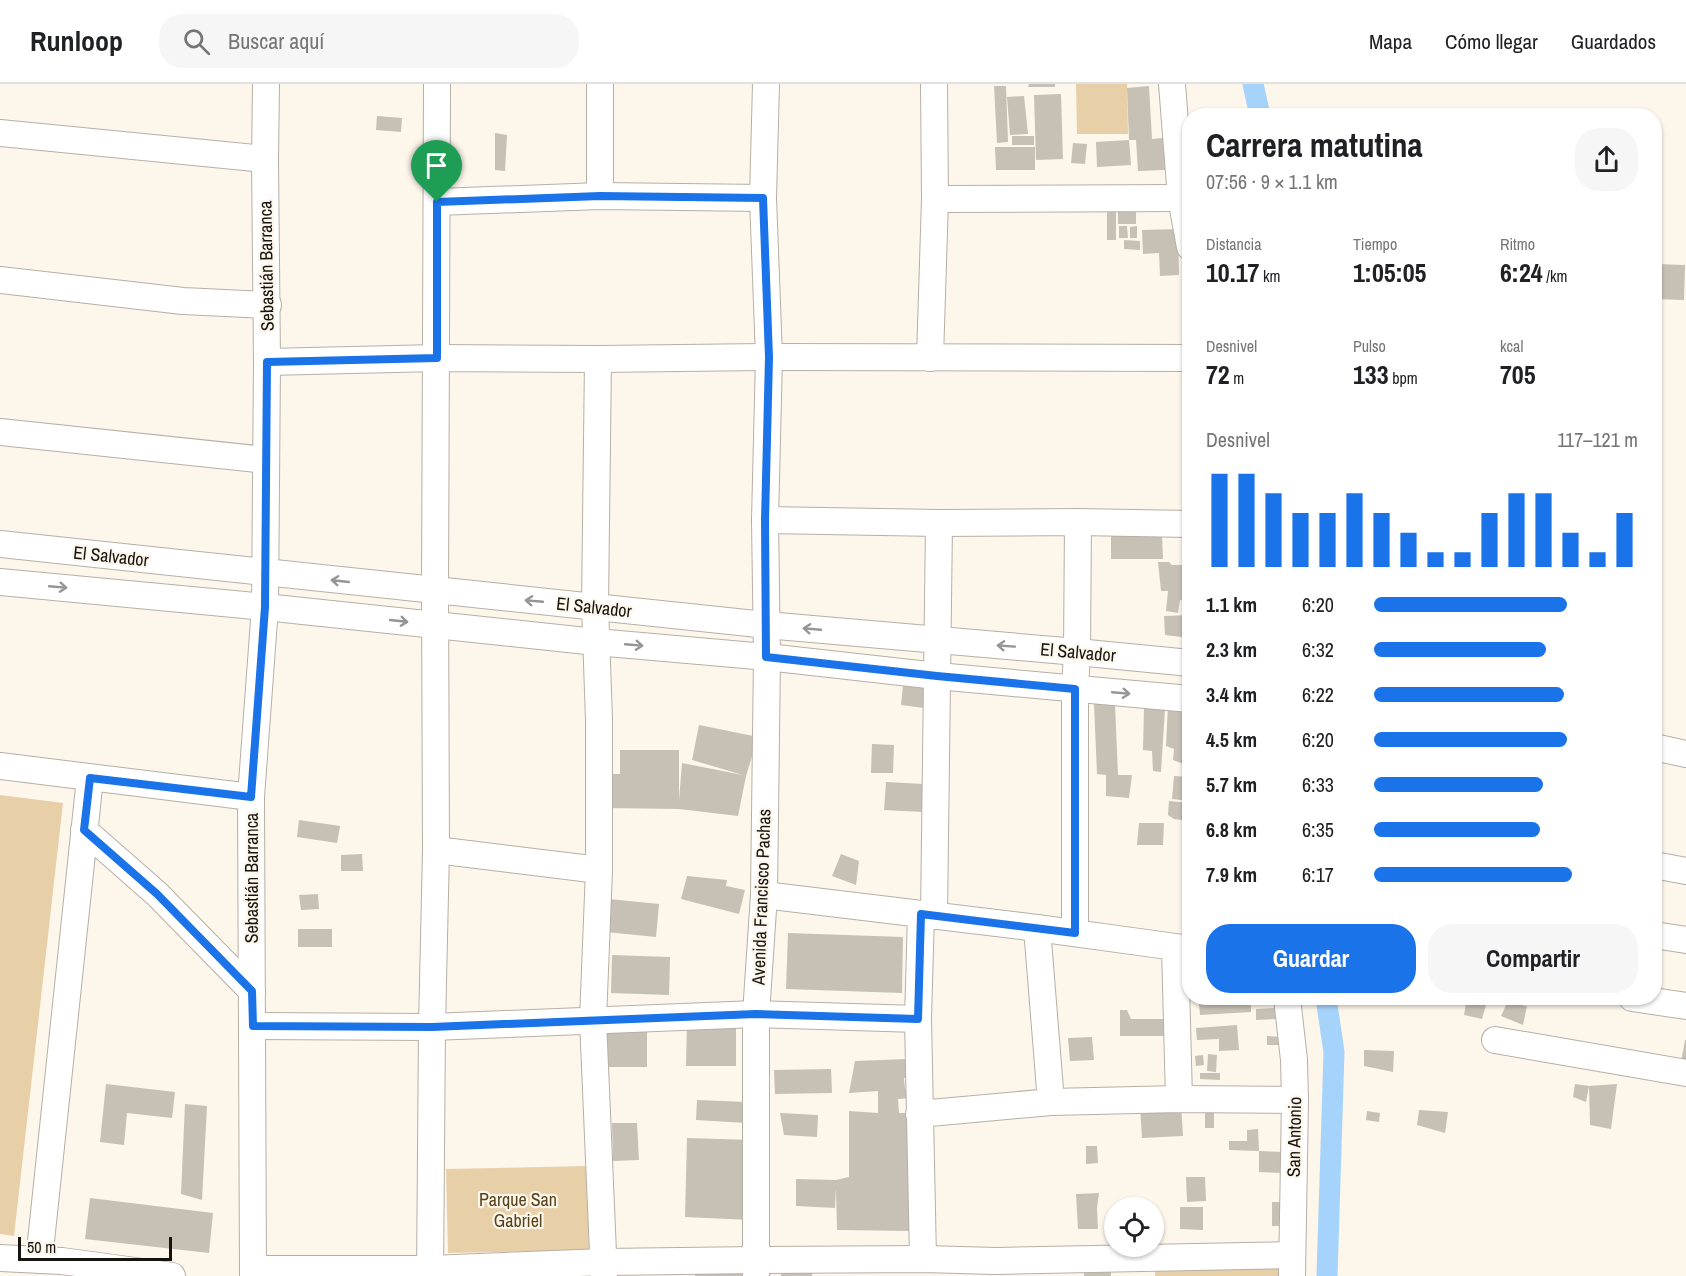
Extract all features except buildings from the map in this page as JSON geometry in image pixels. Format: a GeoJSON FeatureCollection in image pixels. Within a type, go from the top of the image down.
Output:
{"type":"FeatureCollection","features":[{"type":"Feature","properties":{"kind":"street","name":"Sebastián Barranca"},"geometry":{"type":"LineString","coordinates":[[253,1273],[251,797],[265,607],[266,84]]}},
{"type":"Feature","properties":{"kind":"street"},"geometry":{"type":"LineString","coordinates":[[430,1272],[436,850],[437,84]]}},
{"type":"Feature","properties":{"kind":"street"},"geometry":{"type":"LineString","coordinates":[[600,84],[600,196]]}},
{"type":"Feature","properties":{"kind":"street","name":"Avenida Francisco Pachas"},"geometry":{"type":"LineString","coordinates":[[756,1268],[756,1014],[764,895],[765,520],[769,357],[763,198],[766,84]]}},
{"type":"Feature","properties":{"kind":"street"},"geometry":{"type":"LineString","coordinates":[[930,358],[935,199],[934,84]]}},
{"type":"Feature","properties":{"kind":"street"},"geometry":{"type":"LineString","coordinates":[[1172,84],[1182,203]]}},
{"type":"Feature","properties":{"kind":"street"},"geometry":{"type":"LineString","coordinates":[[0,133],[265,159]]}},
{"type":"Feature","properties":{"kind":"street"},"geometry":{"type":"LineString","coordinates":[[437,202],[600,196],[763,198]]}},
{"type":"Feature","properties":{"kind":"street"},"geometry":{"type":"LineString","coordinates":[[935,199],[1181,198]]}},
{"type":"Feature","properties":{"kind":"street"},"geometry":{"type":"LineString","coordinates":[[0,280],[183,301],[267,305]]}},
{"type":"Feature","properties":{"kind":"street"},"geometry":{"type":"LineString","coordinates":[[267,362],[437,358],[598,360],[769,357],[1182,358]]}},
{"type":"Feature","properties":{"kind":"street"},"geometry":{"type":"LineString","coordinates":[[598,360],[595,606],[599,720],[599,870],[593,1020],[604,1269]]}},
{"type":"Feature","properties":{"kind":"street"},"geometry":{"type":"LineString","coordinates":[[0,432],[266,459]]}},
{"type":"Feature","properties":{"kind":"street"},"geometry":{"type":"LineString","coordinates":[[765,520],[1182,524]]}},
{"type":"Feature","properties":{"kind":"street"},"geometry":{"type":"LineString","coordinates":[[1075,933],[1078,522]]}},
{"type":"Feature","properties":{"kind":"street"},"geometry":{"type":"LineString","coordinates":[[922,1259],[918,1019],[928,915],[938,641],[939,523]]}},
{"type":"Feature","properties":{"kind":"street","name":"El Salvador"},"geometry":{"type":"LineString","coordinates":[[0,544],[766,625],[1182,662]]}},
{"type":"Feature","properties":{"kind":"street","name":"El Salvador"},"geometry":{"type":"LineString","coordinates":[[0,582],[1182,698]]}},
{"type":"Feature","properties":{"kind":"street"},"geometry":{"type":"LineString","coordinates":[[1662,749],[1686,754]]}},
{"type":"Feature","properties":{"kind":"street"},"geometry":{"type":"LineString","coordinates":[[0,766],[251,797]]}},
{"type":"Feature","properties":{"kind":"street"},"geometry":{"type":"LineString","coordinates":[[54,1266],[84,830],[90,778]]}},
{"type":"Feature","properties":{"kind":"street"},"geometry":{"type":"LineString","coordinates":[[84,830],[157,894],[252,991]]}},
{"type":"Feature","properties":{"kind":"street"},"geometry":{"type":"LineString","coordinates":[[436,850],[599,870]]}},
{"type":"Feature","properties":{"kind":"street"},"geometry":{"type":"LineString","coordinates":[[1662,866],[1686,871]]}},
{"type":"Feature","properties":{"kind":"street"},"geometry":{"type":"LineString","coordinates":[[764,895],[1182,948],[1179,1099]]}},
{"type":"Feature","properties":{"kind":"street"},"geometry":{"type":"LineString","coordinates":[[1037,928],[1051,1102]]}},
{"type":"Feature","properties":{"kind":"street"},"geometry":{"type":"LineString","coordinates":[[1662,936],[1686,940]]}},
{"type":"Feature","properties":{"kind":"street"},"geometry":{"type":"LineString","coordinates":[[1662,1002],[1686,1006]]}},
{"type":"Feature","properties":{"kind":"street","name":"San Antonio"},"geometry":{"type":"LineString","coordinates":[[1288,1005],[1294,1060],[1295,1100],[1292,1266]]}},
{"type":"Feature","properties":{"kind":"street"},"geometry":{"type":"LineString","coordinates":[[253,1026],[432,1027],[756,1014],[918,1019]]}},
{"type":"Feature","properties":{"kind":"street"},"geometry":{"type":"LineString","coordinates":[[1495,1040],[1686,1073]]}},
{"type":"Feature","properties":{"kind":"street"},"geometry":{"type":"LineString","coordinates":[[919,1114],[1051,1102],[1179,1099],[1295,1100]]}},
{"type":"Feature","properties":{"kind":"street"},"geometry":{"type":"LineString","coordinates":[[0,1258],[54,1266],[172,1276]]}},
{"type":"Feature","properties":{"kind":"street"},"geometry":{"type":"LineString","coordinates":[[253,1273],[756,1268],[922,1259],[996,1269],[1292,1266]]}},
{"type":"Feature","properties":{"kind":"green space"},"geometry":{"type":"Polygon","coordinates":[[[1076,84],[1127,84],[1128,134],[1077,134],[1076,84]]]}},
{"type":"Feature","properties":{"kind":"green space"},"geometry":{"type":"Polygon","coordinates":[[[0,795],[63,803],[14,1236],[0,1234],[0,795]]]}},
{"type":"Feature","properties":{"kind":"green space","name":"Parque San Gabriel"},"geometry":{"type":"Polygon","coordinates":[[[587,1166],[589,1250],[448,1253],[446,1169],[587,1166]]]}},
{"type":"Feature","properties":{"kind":"green space"},"geometry":{"type":"Polygon","coordinates":[[[1155,1268],[1284,1269],[1284,1276],[1155,1276],[1155,1268]]]}},
{"type":"Feature","properties":{"kind":"waterway"},"geometry":{"type":"LineString","coordinates":[[1253,84],[1258,108]]}},
{"type":"Feature","properties":{"kind":"waterway"},"geometry":{"type":"LineString","coordinates":[[1327,1005],[1334,1052],[1327,1276]]}},
{"type":"Feature","properties":{"kind":"route"},"geometry":{"type":"LineString","coordinates":[[600,196],[763,198],[769,357],[765,520],[766,657],[1075,689],[1075,933],[921,914],[918,1019],[756,1014],[432,1027],[253,1026],[252,991],[157,894],[84,830],[90,778],[251,797],[265,607],[267,362],[437,358],[437,202],[600,196]]}}]}
